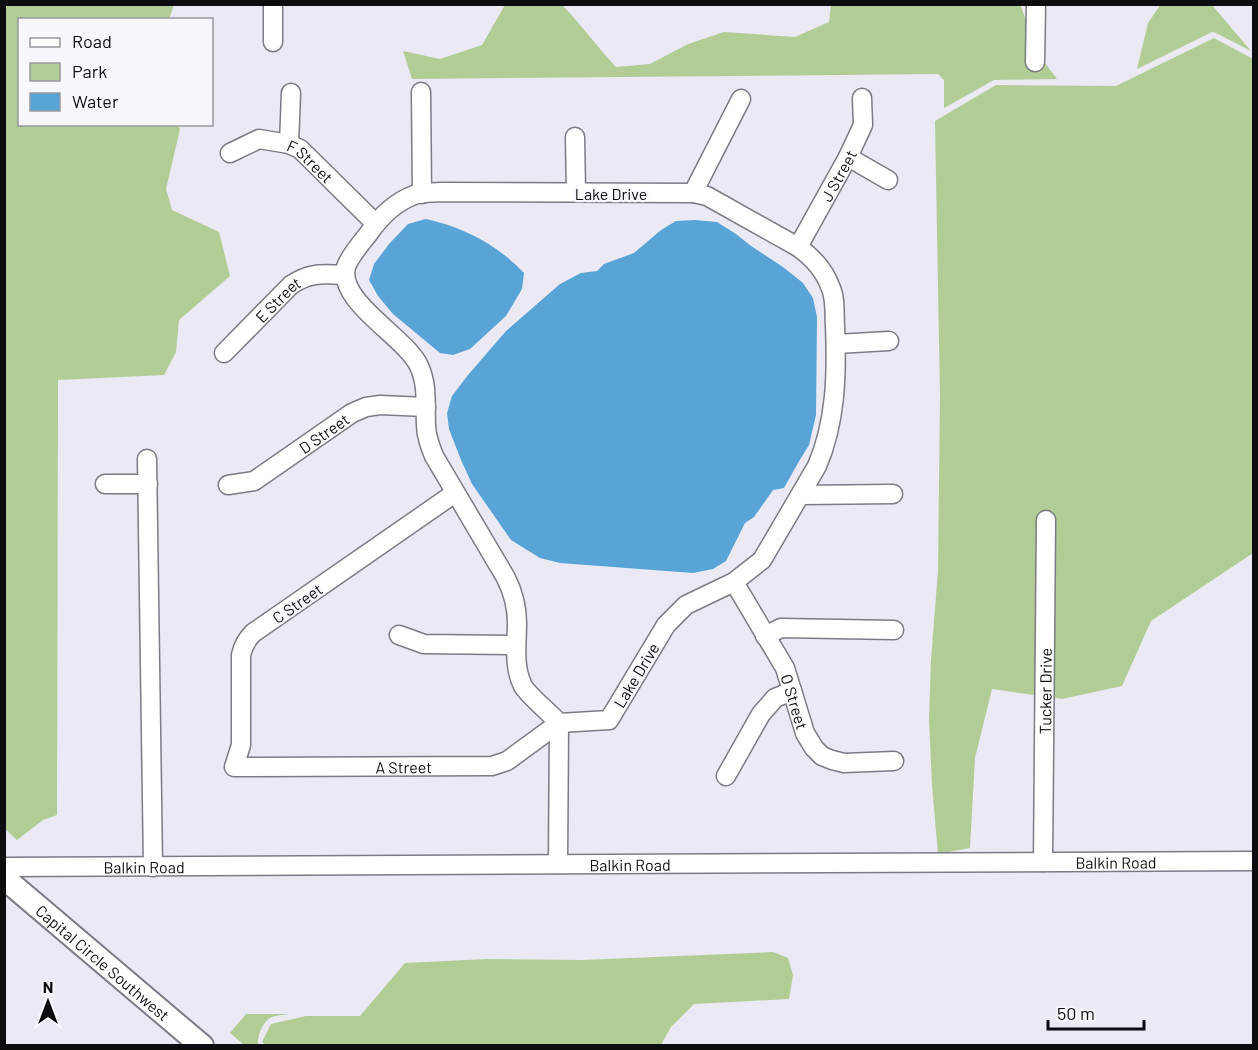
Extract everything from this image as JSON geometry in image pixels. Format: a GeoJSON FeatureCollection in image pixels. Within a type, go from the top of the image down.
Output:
{"type":"FeatureCollection","features":[{"type":"Feature","properties":{"kind":"main road","name":"Capital Circle Southwest"},"geometry":{"type":"LineString","coordinates":[[4,878],[202,1046]]}},
{"type":"Feature","properties":{"kind":"street"},"geometry":{"type":"LineString","coordinates":[[273,4],[273,42]]}},
{"type":"Feature","properties":{"kind":"street"},"geometry":{"type":"LineString","coordinates":[[1035,62],[1036,4]]}},
{"type":"Feature","properties":{"kind":"street"},"geometry":{"type":"LineString","coordinates":[[422,92],[422,194]]}},
{"type":"Feature","properties":{"kind":"street"},"geometry":{"type":"LineString","coordinates":[[290,144],[291,93]]}},
{"type":"Feature","properties":{"kind":"street","name":"J Street"},"geometry":{"type":"LineString","coordinates":[[798,247],[848,157],[863,125],[862,98]]}},
{"type":"Feature","properties":{"kind":"street"},"geometry":{"type":"LineString","coordinates":[[693,193],[741,99]]}},
{"type":"Feature","properties":{"kind":"street"},"geometry":{"type":"LineString","coordinates":[[575,137],[576,192]]}},
{"type":"Feature","properties":{"kind":"street","name":"F Street"},"geometry":{"type":"LineString","coordinates":[[230,153],[259,139],[290,144],[300,149],[375,224]]}},
{"type":"Feature","properties":{"kind":"street"},"geometry":{"type":"LineString","coordinates":[[848,157],[888,180]]}},
{"type":"Feature","properties":{"kind":"street","name":"Lake Drive"},"geometry":{"type":"LineString","coordinates":[[345,274],[347,263],[375,224],[394,207],[414,195],[441,192],[693,193],[707,196],[798,247],[822,269],[830,285],[834,296],[836,344],[834,402],[830,428],[821,458],[762,560],[734,582],[686,605],[666,625],[609,720],[559,723]]}},
{"type":"Feature","properties":{"kind":"street","name":"E Street"},"geometry":{"type":"LineString","coordinates":[[224,352],[300,278],[321,273],[345,274]]}},
{"type":"Feature","properties":{"kind":"street"},"geometry":{"type":"LineString","coordinates":[[345,274],[349,290],[414,358],[420,368],[424,385],[429,444],[512,589],[516,614],[515,645],[518,671],[524,688],[559,723],[558,864]]}},
{"type":"Feature","properties":{"kind":"street"},"geometry":{"type":"LineString","coordinates":[[836,344],[889,341]]}},
{"type":"Feature","properties":{"kind":"street","name":"D Street"},"geometry":{"type":"LineString","coordinates":[[228,485],[254,481],[352,413],[366,407],[380,405],[426,407]]}},
{"type":"Feature","properties":{"kind":"street"},"geometry":{"type":"LineString","coordinates":[[147,459],[153,867]]}},
{"type":"Feature","properties":{"kind":"street"},"geometry":{"type":"LineString","coordinates":[[105,484],[148,484]]}},
{"type":"Feature","properties":{"kind":"street","name":"C Street"},"geometry":{"type":"LineString","coordinates":[[234,767],[241,745],[241,655],[247,640],[253,633],[455,493]]}},
{"type":"Feature","properties":{"kind":"street"},"geometry":{"type":"LineString","coordinates":[[801,495],[893,494]]}},
{"type":"Feature","properties":{"kind":"street","name":"Tucker Drive"},"geometry":{"type":"LineString","coordinates":[[1043,862],[1046,520]]}},
{"type":"Feature","properties":{"kind":"street","name":"O Street"},"geometry":{"type":"LineString","coordinates":[[734,582],[785,668],[805,733],[814,748],[822,756],[844,763],[894,761]]}},
{"type":"Feature","properties":{"kind":"street"},"geometry":{"type":"LineString","coordinates":[[765,636],[781,628],[894,630]]}},
{"type":"Feature","properties":{"kind":"street"},"geometry":{"type":"LineString","coordinates":[[399,635],[424,644],[515,645]]}},
{"type":"Feature","properties":{"kind":"street"},"geometry":{"type":"LineString","coordinates":[[726,776],[761,714],[774,698],[792,691]]}},
{"type":"Feature","properties":{"kind":"street","name":"A Street"},"geometry":{"type":"LineString","coordinates":[[234,767],[492,766],[507,761],[559,723]]}},
{"type":"Feature","properties":{"kind":"street","name":"Balkin Road"},"geometry":{"type":"LineString","coordinates":[[4,867],[1254,861]]}},
{"type":"Feature","properties":{"kind":"green space"},"geometry":{"type":"Polygon","coordinates":[[[1020,4],[1029,28],[1029,69],[1041,69],[1042,59],[1057,79],[994,80],[944,108],[944,80],[938,74],[412,79],[403,51],[440,59],[482,45],[505,5],[562,5],[616,67],[650,64],[688,44],[724,32],[795,37],[829,22],[831,5],[1020,4]]]}},
{"type":"Feature","properties":{"kind":"green space"},"geometry":{"type":"Polygon","coordinates":[[[1161,4],[1212,5],[1251,51],[1212,32],[1137,69],[1148,23],[1161,4]]]}},
{"type":"Feature","properties":{"kind":"green space"},"geometry":{"type":"Polygon","coordinates":[[[4,5],[174,5],[169,18],[18,18],[18,126],[178,126],[180,129],[166,189],[172,210],[219,232],[230,276],[179,320],[176,352],[164,375],[58,380],[57,815],[43,820],[17,840],[4,828],[4,5]]]}},
{"type":"Feature","properties":{"kind":"green space"},"geometry":{"type":"Polygon","coordinates":[[[1214,38],[1253,59],[1253,553],[1151,621],[1122,686],[1062,699],[992,689],[975,758],[970,848],[938,854],[929,719],[938,571],[940,396],[935,121],[996,85],[1116,86],[1214,38]]]}},
{"type":"Feature","properties":{"kind":"green space"},"geometry":{"type":"Polygon","coordinates":[[[773,952],[788,958],[793,975],[789,999],[694,1004],[671,1027],[661,1045],[266,1046],[262,1042],[271,1024],[306,1016],[360,1016],[405,963],[487,959],[582,960],[773,952]]]}},
{"type":"Feature","properties":{"kind":"green space"},"geometry":{"type":"Polygon","coordinates":[[[246,1014],[290,1014],[270,1018],[261,1030],[258,1045],[244,1045],[230,1033],[246,1014]]]}},
{"type":"Feature","properties":{"kind":"water"},"geometry":{"type":"Polygon","coordinates":[[[426,219],[440,222],[479,238],[503,254],[524,273],[522,289],[506,316],[470,349],[453,355],[440,353],[393,314],[378,296],[369,280],[374,264],[389,244],[408,224],[426,219]]]}},
{"type":"Feature","properties":{"kind":"water"},"geometry":{"type":"Polygon","coordinates":[[[676,221],[717,222],[736,234],[803,283],[813,298],[817,317],[816,415],[809,445],[784,488],[773,490],[754,517],[745,523],[726,561],[713,569],[693,573],[560,563],[540,558],[511,540],[472,484],[449,429],[447,413],[452,396],[506,331],[560,284],[581,273],[597,271],[604,264],[634,253],[661,230],[676,221]]]}}]}
